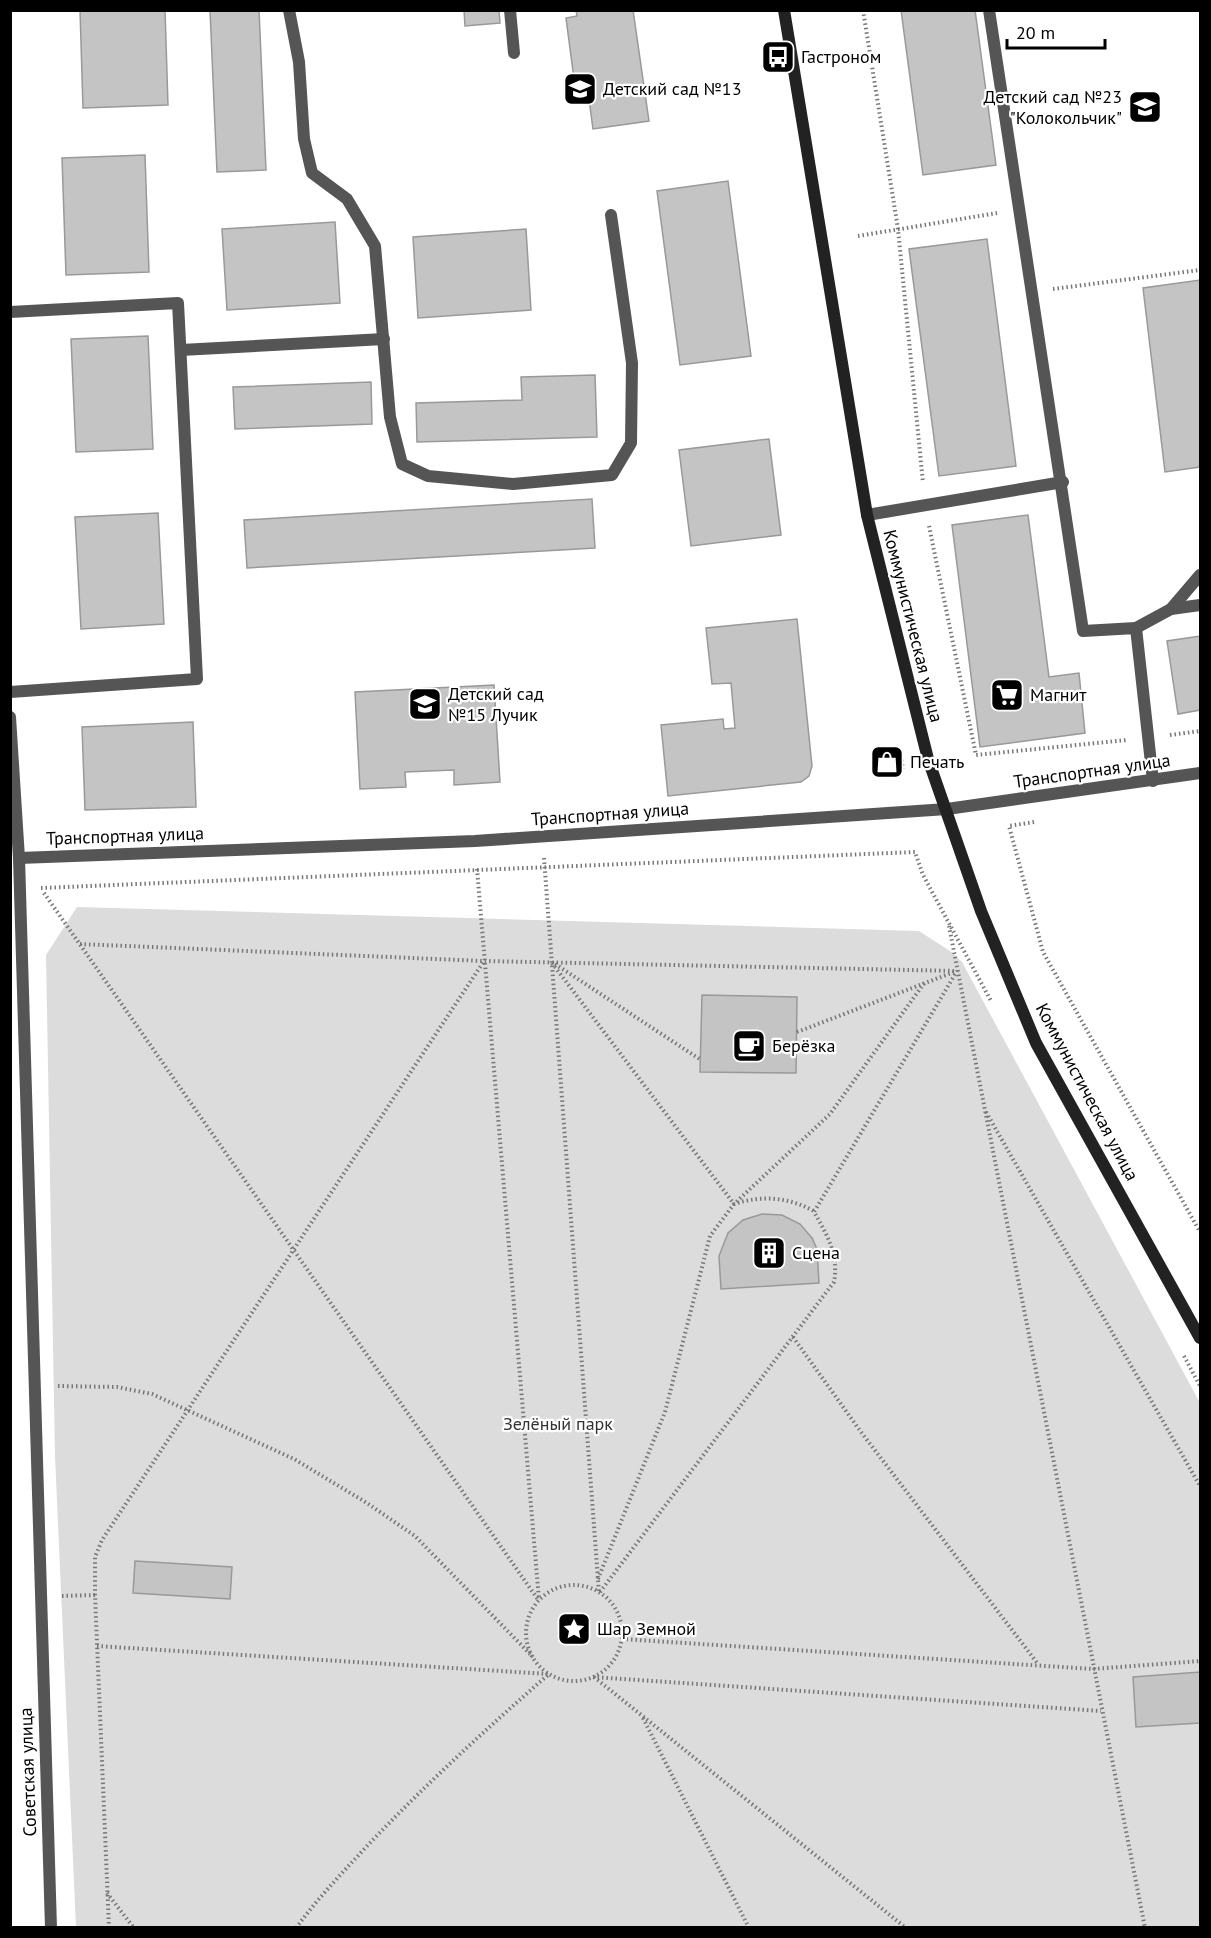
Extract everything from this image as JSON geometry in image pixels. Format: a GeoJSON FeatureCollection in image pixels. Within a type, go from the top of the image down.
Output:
{"type":"FeatureCollection","features":[{"type":"Feature","properties":{"kind":"main road","name":"Коммунистическая улица"},"geometry":{"type":"LineString","coordinates":[[784,10],[867,515],[928,759],[981,911],[1036,1043],[1200,1338]]}},
{"type":"Feature","properties":{"kind":"street"},"geometry":{"type":"LineString","coordinates":[[289,10],[299,62],[304,139],[312,173],[347,200],[375,246],[390,417],[402,464],[428,476],[513,484],[612,475],[631,443],[632,363],[611,215]]}},
{"type":"Feature","properties":{"kind":"street"},"geometry":{"type":"LineString","coordinates":[[510,10],[514,52]]}},
{"type":"Feature","properties":{"kind":"street"},"geometry":{"type":"LineString","coordinates":[[989,10],[1018,210],[1063,482],[1083,631],[1136,628],[1171,609],[1200,605]]}},
{"type":"Feature","properties":{"kind":"street"},"geometry":{"type":"LineString","coordinates":[[10,312],[178,303],[197,679],[10,692]]}},
{"type":"Feature","properties":{"kind":"street"},"geometry":{"type":"LineString","coordinates":[[181,350],[384,339]]}},
{"type":"Feature","properties":{"kind":"street"},"geometry":{"type":"LineString","coordinates":[[867,515],[1063,482]]}},
{"type":"Feature","properties":{"kind":"street"},"geometry":{"type":"LineString","coordinates":[[1171,609],[1200,575]]}},
{"type":"Feature","properties":{"kind":"street"},"geometry":{"type":"LineString","coordinates":[[1136,628],[1153,781]]}},
{"type":"Feature","properties":{"kind":"street","name":"Советская улица"},"geometry":{"type":"LineString","coordinates":[[10,717],[19,858],[51,1928]]}},
{"type":"Feature","properties":{"kind":"street","name":"Транспортная улица"},"geometry":{"type":"LineString","coordinates":[[19,858],[475,841],[947,809],[1200,773]]}},
{"type":"Feature","properties":{"kind":"path"},"geometry":{"type":"LineString","coordinates":[[863,10],[898,229],[925,505],[976,755],[1200,731]]}},
{"type":"Feature","properties":{"kind":"path"},"geometry":{"type":"LineString","coordinates":[[858,236],[1018,210]]}},
{"type":"Feature","properties":{"kind":"path"},"geometry":{"type":"LineString","coordinates":[[1032,292],[1200,270]]}},
{"type":"Feature","properties":{"kind":"path"},"geometry":{"type":"LineString","coordinates":[[1009,826],[1042,952],[1200,1232]]}},
{"type":"Feature","properties":{"kind":"path"},"geometry":{"type":"LineString","coordinates":[[542,837],[599,1593]]}},
{"type":"Feature","properties":{"kind":"path"},"geometry":{"type":"LineString","coordinates":[[475,841],[539,1600]]}},
{"type":"Feature","properties":{"kind":"path"},"geometry":{"type":"LineString","coordinates":[[40,888],[915,852]]}},
{"type":"Feature","properties":{"kind":"path"},"geometry":{"type":"LineString","coordinates":[[19,858],[539,1600]]}},
{"type":"Feature","properties":{"kind":"path"},"geometry":{"type":"LineString","coordinates":[[948,922],[1145,1928]]}},
{"type":"Feature","properties":{"kind":"path"},"geometry":{"type":"LineString","coordinates":[[80,944],[484,961],[957,971]]}},
{"type":"Feature","properties":{"kind":"path"},"geometry":{"type":"LineString","coordinates":[[109,1928],[94,1595],[95,1557],[102,1540],[484,961]]}},
{"type":"Feature","properties":{"kind":"path"},"geometry":{"type":"LineString","coordinates":[[552,962],[701,1060]]}},
{"type":"Feature","properties":{"kind":"path"},"geometry":{"type":"LineString","coordinates":[[552,962],[734,1204]]}},
{"type":"Feature","properties":{"kind":"path"},"geometry":{"type":"LineString","coordinates":[[797,1032],[957,971]]}},
{"type":"Feature","properties":{"kind":"path"},"geometry":{"type":"LineString","coordinates":[[814,1212],[957,971]]}},
{"type":"Feature","properties":{"kind":"path"},"geometry":{"type":"LineString","coordinates":[[598,1580],[664,1412],[710,1236],[734,1204],[830,1114],[925,982]]}},
{"type":"Feature","properties":{"kind":"path"},"geometry":{"type":"LineString","coordinates":[[983,1107],[1200,1486]]}},
{"type":"Feature","properties":{"kind":"path"},"geometry":{"type":"LineString","coordinates":[[599,1593],[834,1282],[836,1269],[834,1255],[814,1212],[780,1198],[752,1198],[734,1204]]}},
{"type":"Feature","properties":{"kind":"path"},"geometry":{"type":"LineString","coordinates":[[793,1337],[861,1432],[1038,1665]]}},
{"type":"Feature","properties":{"kind":"path"},"geometry":{"type":"LineString","coordinates":[[53,1386],[117,1387],[152,1394],[294,1459],[368,1503],[415,1536],[549,1674]]}},
{"type":"Feature","properties":{"kind":"path"},"geometry":{"type":"LineString","coordinates":[[533,1657],[526,1640],[526,1626],[539,1600],[558,1588],[581,1586],[599,1593],[613,1605],[618,1616],[621,1639],[613,1662],[593,1677]]}},
{"type":"Feature","properties":{"kind":"path"},"geometry":{"type":"LineString","coordinates":[[41,1597],[94,1595]]}},
{"type":"Feature","properties":{"kind":"path"},"geometry":{"type":"LineString","coordinates":[[621,1639],[1093,1669],[1200,1661]]}},
{"type":"Feature","properties":{"kind":"path"},"geometry":{"type":"LineString","coordinates":[[97,1646],[549,1674],[571,1681],[593,1677],[1101,1711]]}},
{"type":"Feature","properties":{"kind":"path"},"geometry":{"type":"LineString","coordinates":[[296,1928],[314,1902],[404,1808],[465,1747],[549,1674]]}},
{"type":"Feature","properties":{"kind":"path"},"geometry":{"type":"LineString","coordinates":[[593,1677],[906,1928]]}},
{"type":"Feature","properties":{"kind":"path"},"geometry":{"type":"LineString","coordinates":[[641,1715],[749,1928]]}},
{"type":"Feature","properties":{"kind":"path"},"geometry":{"type":"LineString","coordinates":[[107,1893],[134,1928]]}},
{"type":"Feature","properties":{"kind":"green space","name":"Зелёный парк"},"geometry":{"type":"Polygon","coordinates":[[[77,907],[919,931],[953,953],[962,962],[1200,1403],[1200,1927],[76,1927],[55,1456],[46,955],[77,907]]]}},
{"type":"Feature","properties":{"kind":"building"},"geometry":{"type":"Polygon","coordinates":[[[80,10],[165,10],[168,105],[83,108],[80,10]]]}},
{"type":"Feature","properties":{"kind":"building"},"geometry":{"type":"Polygon","coordinates":[[[210,10],[259,10],[266,170],[217,172],[210,10]]]}},
{"type":"Feature","properties":{"kind":"building"},"geometry":{"type":"Polygon","coordinates":[[[464,10],[499,10],[500,23],[465,26],[464,10]]]}},
{"type":"Feature","properties":{"kind":"building"},"geometry":{"type":"Polygon","coordinates":[[[576,10],[633,10],[649,121],[593,129],[586,77],[574,79],[566,18],[577,16],[576,10]]]}},
{"type":"Feature","properties":{"kind":"building"},"geometry":{"type":"Polygon","coordinates":[[[901,10],[975,10],[996,165],[923,175],[901,10]]]}},
{"type":"Feature","properties":{"kind":"building"},"geometry":{"type":"Polygon","coordinates":[[[145,155],[149,272],[66,275],[62,158],[145,155]]]}},
{"type":"Feature","properties":{"kind":"building"},"geometry":{"type":"Polygon","coordinates":[[[728,181],[751,356],[680,365],[657,191],[728,181]]]}},
{"type":"Feature","properties":{"kind":"building"},"geometry":{"type":"Polygon","coordinates":[[[335,222],[340,303],[227,310],[222,229],[335,222]]]}},
{"type":"Feature","properties":{"kind":"building"},"geometry":{"type":"Polygon","coordinates":[[[526,229],[531,310],[418,318],[413,237],[526,229]]]}},
{"type":"Feature","properties":{"kind":"building"},"geometry":{"type":"Polygon","coordinates":[[[987,239],[1016,466],[939,476],[909,249],[987,239]]]}},
{"type":"Feature","properties":{"kind":"building"},"geometry":{"type":"Polygon","coordinates":[[[1200,280],[1200,467],[1165,472],[1143,288],[1200,280]]]}},
{"type":"Feature","properties":{"kind":"building"},"geometry":{"type":"Polygon","coordinates":[[[148,336],[153,449],[76,452],[71,339],[148,336]]]}},
{"type":"Feature","properties":{"kind":"building"},"geometry":{"type":"Polygon","coordinates":[[[595,375],[597,437],[417,442],[416,403],[522,400],[521,377],[595,375]]]}},
{"type":"Feature","properties":{"kind":"building"},"geometry":{"type":"Polygon","coordinates":[[[371,382],[372,424],[235,429],[233,387],[371,382]]]}},
{"type":"Feature","properties":{"kind":"building"},"geometry":{"type":"Polygon","coordinates":[[[769,439],[781,535],[691,546],[679,450],[769,439]]]}},
{"type":"Feature","properties":{"kind":"building"},"geometry":{"type":"Polygon","coordinates":[[[592,499],[595,548],[247,568],[244,520],[592,499]]]}},
{"type":"Feature","properties":{"kind":"building"},"geometry":{"type":"Polygon","coordinates":[[[158,513],[164,624],[81,629],[75,517],[158,513]]]}},
{"type":"Feature","properties":{"kind":"building"},"geometry":{"type":"Polygon","coordinates":[[[1028,515],[1049,677],[1079,673],[1085,733],[980,747],[952,525],[1028,515]]]}},
{"type":"Feature","properties":{"kind":"building"},"geometry":{"type":"Polygon","coordinates":[[[797,619],[812,766],[809,776],[801,782],[668,796],[661,725],[723,719],[724,729],[735,728],[731,683],[712,684],[706,628],[797,619]]]}},
{"type":"Feature","properties":{"kind":"building"},"geometry":{"type":"Polygon","coordinates":[[[1200,636],[1200,710],[1178,714],[1167,641],[1200,636]]]}},
{"type":"Feature","properties":{"kind":"building"},"geometry":{"type":"Polygon","coordinates":[[[494,685],[500,782],[454,785],[454,770],[405,772],[406,787],[360,789],[355,692],[494,685]]]}},
{"type":"Feature","properties":{"kind":"building"},"geometry":{"type":"Polygon","coordinates":[[[193,722],[196,807],[85,810],[82,727],[193,722]]]}},
{"type":"Feature","properties":{"kind":"building","name":"Берёзка"},"geometry":{"type":"Polygon","coordinates":[[[702,995],[797,997],[796,1073],[700,1072],[702,995]]]}},
{"type":"Feature","properties":{"kind":"building","name":"Сцена"},"geometry":{"type":"Polygon","coordinates":[[[762,1214],[782,1215],[800,1224],[812,1238],[817,1249],[819,1283],[721,1289],[719,1256],[728,1233],[743,1220],[762,1214]]]}},
{"type":"Feature","properties":{"kind":"building"},"geometry":{"type":"Polygon","coordinates":[[[135,1561],[232,1567],[230,1599],[133,1593],[135,1561]]]}},
{"type":"Feature","properties":{"kind":"building"},"geometry":{"type":"Polygon","coordinates":[[[1200,1672],[1200,1723],[1136,1727],[1133,1677],[1200,1672]]]}},
{"type":"Feature","properties":{"kind":"place","name":"Гастроном"},"geometry":{"type":"Point","coordinates":[778,57]}},
{"type":"Feature","properties":{"kind":"place","name":"Детский сад №13"},"geometry":{"type":"Point","coordinates":[580,89]}},
{"type":"Feature","properties":{"kind":"place","name":"Детский сад №23 \"Колокольчик\""},"geometry":{"type":"Point","coordinates":[1145,107]}},
{"type":"Feature","properties":{"kind":"place","name":"Магнит"},"geometry":{"type":"Point","coordinates":[1007,695]}},
{"type":"Feature","properties":{"kind":"place","name":"Детский сад №15 Лучик"},"geometry":{"type":"Point","coordinates":[425,704]}},
{"type":"Feature","properties":{"kind":"place","name":"Печать"},"geometry":{"type":"Point","coordinates":[887,762]}},
{"type":"Feature","properties":{"kind":"place","name":"Берёзка"},"geometry":{"type":"Point","coordinates":[749,1046]}},
{"type":"Feature","properties":{"kind":"place","name":"Сцена"},"geometry":{"type":"Point","coordinates":[769,1253]}},
{"type":"Feature","properties":{"kind":"place","name":"Шар Земной"},"geometry":{"type":"Point","coordinates":[574,1629]}}]}
